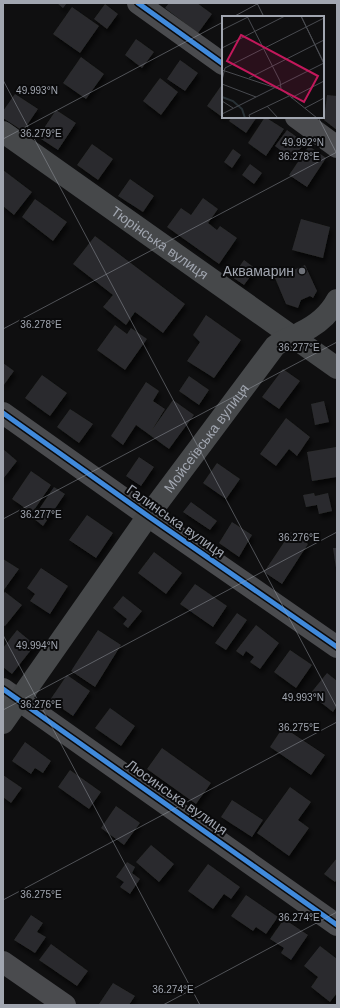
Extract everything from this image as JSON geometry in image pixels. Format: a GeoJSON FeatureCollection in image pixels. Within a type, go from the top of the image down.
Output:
{"type":"FeatureCollection","features":[{"type":"Feature","properties":{"kind":"main road","name":"Тюрінська вулиця"},"geometry":{"type":"LineString","coordinates":[[3,132],[337,368]]}},
{"type":"Feature","properties":{"kind":"main road","name":"Мойсеївська вулиця"},"geometry":{"type":"LineString","coordinates":[[3,723],[11,695],[148,516],[275,346],[279,342],[300,333],[320,321],[328,314],[337,300]]}},
{"type":"Feature","properties":{"kind":"street"},"geometry":{"type":"LineString","coordinates":[[138,3],[222,63]]}},
{"type":"Feature","properties":{"kind":"street"},"geometry":{"type":"LineString","coordinates":[[297,118],[337,147]]}},
{"type":"Feature","properties":{"kind":"street","name":"Галинська вулиця"},"geometry":{"type":"LineString","coordinates":[[3,413],[337,647]]}},
{"type":"Feature","properties":{"kind":"street","name":"Люсинська вулиця"},"geometry":{"type":"LineString","coordinates":[[11,695],[337,926]]}},
{"type":"Feature","properties":{"kind":"street"},"geometry":{"type":"LineString","coordinates":[[3,962],[66,1005]]}},
{"type":"Feature","properties":{"kind":"building"},"geometry":{"type":"Polygon","coordinates":[[[57,3],[67,3],[63,8],[57,3]]]}},
{"type":"Feature","properties":{"kind":"building"},"geometry":{"type":"Polygon","coordinates":[[[169,3],[197,3],[212,14],[198,33],[165,8],[169,3]]]}},
{"type":"Feature","properties":{"kind":"building"},"geometry":{"type":"Polygon","coordinates":[[[105,4],[118,14],[107,29],[94,19],[105,4]]]}},
{"type":"Feature","properties":{"kind":"building"},"geometry":{"type":"Polygon","coordinates":[[[72,7],[99,26],[80,53],[53,34],[72,7]]]}},
{"type":"Feature","properties":{"kind":"building"},"geometry":{"type":"Polygon","coordinates":[[[136,39],[154,52],[142,68],[125,55],[136,39]]]}},
{"type":"Feature","properties":{"kind":"building"},"geometry":{"type":"Polygon","coordinates":[[[81,57],[104,74],[86,99],[63,83],[81,57]]]}},
{"type":"Feature","properties":{"kind":"building"},"geometry":{"type":"Polygon","coordinates":[[[180,60],[198,73],[185,91],[167,79],[180,60]]]}},
{"type":"Feature","properties":{"kind":"building"},"geometry":{"type":"Polygon","coordinates":[[[160,78],[178,92],[161,115],[143,101],[160,78]]]}},
{"type":"Feature","properties":{"kind":"building"},"geometry":{"type":"Polygon","coordinates":[[[221,86],[222,86],[222,117],[207,106],[221,86]]]}},
{"type":"Feature","properties":{"kind":"building"},"geometry":{"type":"Polygon","coordinates":[[[15,94],[38,109],[23,131],[3,118],[3,111],[15,94]]]}},
{"type":"Feature","properties":{"kind":"building"},"geometry":{"type":"Polygon","coordinates":[[[327,95],[337,96],[337,130],[324,120],[327,95]]]}},
{"type":"Feature","properties":{"kind":"building"},"geometry":{"type":"Polygon","coordinates":[[[56,110],[76,123],[58,150],[38,137],[56,110]]]}},
{"type":"Feature","properties":{"kind":"building"},"geometry":{"type":"Polygon","coordinates":[[[231,118],[256,118],[246,133],[229,121],[231,118]]]}},
{"type":"Feature","properties":{"kind":"building"},"geometry":{"type":"Polygon","coordinates":[[[264,118],[284,129],[266,156],[248,143],[264,118]]]}},
{"type":"Feature","properties":{"kind":"building"},"geometry":{"type":"Polygon","coordinates":[[[287,130],[305,143],[292,159],[275,146],[287,130]]]}},
{"type":"Feature","properties":{"kind":"building"},"geometry":{"type":"Polygon","coordinates":[[[92,144],[113,159],[98,180],[77,165],[92,144]]]}},
{"type":"Feature","properties":{"kind":"building"},"geometry":{"type":"Polygon","coordinates":[[[309,146],[326,158],[307,187],[289,175],[309,146]]]}},
{"type":"Feature","properties":{"kind":"building"},"geometry":{"type":"Polygon","coordinates":[[[233,149],[241,155],[232,168],[224,162],[233,149]]]}},
{"type":"Feature","properties":{"kind":"building"},"geometry":{"type":"Polygon","coordinates":[[[250,164],[262,173],[254,184],[242,175],[250,164]]]}},
{"type":"Feature","properties":{"kind":"building"},"geometry":{"type":"Polygon","coordinates":[[[3,170],[32,192],[14,215],[3,206],[3,170]]]}},
{"type":"Feature","properties":{"kind":"building"},"geometry":{"type":"Polygon","coordinates":[[[130,179],[154,196],[143,212],[118,196],[130,179]]]}},
{"type":"Feature","properties":{"kind":"building"},"geometry":{"type":"Polygon","coordinates":[[[203,198],[218,209],[208,223],[217,230],[220,226],[237,238],[219,264],[167,227],[181,208],[191,215],[203,198]]]}},
{"type":"Feature","properties":{"kind":"building"},"geometry":{"type":"Polygon","coordinates":[[[35,199],[67,222],[53,241],[22,217],[35,199]]]}},
{"type":"Feature","properties":{"kind":"building"},"geometry":{"type":"Polygon","coordinates":[[[301,219],[330,227],[323,258],[292,250],[301,219]]]}},
{"type":"Feature","properties":{"kind":"building"},"geometry":{"type":"Polygon","coordinates":[[[95,236],[185,304],[163,333],[135,312],[126,325],[103,307],[113,295],[73,264],[95,236]]]}},
{"type":"Feature","properties":{"kind":"building"},"geometry":{"type":"Polygon","coordinates":[[[244,260],[256,269],[244,285],[232,277],[244,260]]]}},
{"type":"Feature","properties":{"kind":"building"},"geometry":{"type":"Polygon","coordinates":[[[305,265],[317,291],[313,298],[310,296],[301,300],[298,308],[286,304],[275,278],[305,265]]]}},
{"type":"Feature","properties":{"kind":"building"},"geometry":{"type":"Polygon","coordinates":[[[206,315],[241,340],[214,378],[187,361],[200,342],[193,335],[206,315]]]}},
{"type":"Feature","properties":{"kind":"building"},"geometry":{"type":"Polygon","coordinates":[[[115,325],[127,334],[131,328],[147,339],[125,370],[97,350],[115,325]]]}},
{"type":"Feature","properties":{"kind":"building"},"geometry":{"type":"Polygon","coordinates":[[[3,363],[14,371],[3,386],[3,363]]]}},
{"type":"Feature","properties":{"kind":"building"},"geometry":{"type":"Polygon","coordinates":[[[283,369],[300,381],[279,409],[262,397],[283,369]]]}},
{"type":"Feature","properties":{"kind":"building"},"geometry":{"type":"Polygon","coordinates":[[[42,375],[67,393],[50,416],[25,398],[42,375]]]}},
{"type":"Feature","properties":{"kind":"building"},"geometry":{"type":"Polygon","coordinates":[[[189,376],[209,390],[199,405],[179,391],[189,376]]]}},
{"type":"Feature","properties":{"kind":"building"},"geometry":{"type":"Polygon","coordinates":[[[146,382],[159,391],[153,401],[165,409],[152,430],[173,400],[194,415],[169,449],[136,425],[123,445],[111,436],[146,382]]]}},
{"type":"Feature","properties":{"kind":"building"},"geometry":{"type":"Polygon","coordinates":[[[324,401],[329,422],[315,425],[311,404],[324,401]]]}},
{"type":"Feature","properties":{"kind":"building"},"geometry":{"type":"Polygon","coordinates":[[[70,409],[93,424],[79,443],[57,427],[70,409]]]}},
{"type":"Feature","properties":{"kind":"building"},"geometry":{"type":"Polygon","coordinates":[[[286,418],[310,437],[297,456],[289,449],[276,466],[260,454],[286,418]]]}},
{"type":"Feature","properties":{"kind":"building"},"geometry":{"type":"Polygon","coordinates":[[[336,447],[337,477],[312,481],[307,452],[336,447]]]}},
{"type":"Feature","properties":{"kind":"building"},"geometry":{"type":"Polygon","coordinates":[[[3,449],[17,461],[3,479],[3,449]]]}},
{"type":"Feature","properties":{"kind":"building"},"geometry":{"type":"Polygon","coordinates":[[[139,457],[154,467],[141,486],[126,476],[139,457]]]}},
{"type":"Feature","properties":{"kind":"building"},"geometry":{"type":"Polygon","coordinates":[[[217,463],[240,479],[226,499],[203,483],[217,463]]]}},
{"type":"Feature","properties":{"kind":"building"},"geometry":{"type":"Polygon","coordinates":[[[31,471],[51,485],[32,513],[12,499],[31,471]]]}},
{"type":"Feature","properties":{"kind":"building"},"geometry":{"type":"Polygon","coordinates":[[[54,487],[65,494],[43,526],[33,518],[54,487]]]}},
{"type":"Feature","properties":{"kind":"building"},"geometry":{"type":"Polygon","coordinates":[[[314,493],[315,496],[328,493],[332,511],[319,514],[317,505],[306,507],[303,495],[314,493]]]}},
{"type":"Feature","properties":{"kind":"building"},"geometry":{"type":"Polygon","coordinates":[[[191,502],[217,521],[210,530],[183,512],[191,502]]]}},
{"type":"Feature","properties":{"kind":"building"},"geometry":{"type":"Polygon","coordinates":[[[87,515],[113,533],[96,558],[69,540],[87,515]]]}},
{"type":"Feature","properties":{"kind":"building"},"geometry":{"type":"Polygon","coordinates":[[[232,522],[252,535],[239,557],[219,543],[232,522]]]}},
{"type":"Feature","properties":{"kind":"building"},"geometry":{"type":"Polygon","coordinates":[[[291,532],[308,544],[282,584],[264,572],[291,532]]]}},
{"type":"Feature","properties":{"kind":"building"},"geometry":{"type":"Polygon","coordinates":[[[333,548],[337,548],[337,568],[336,568],[333,548]]]}},
{"type":"Feature","properties":{"kind":"building"},"geometry":{"type":"Polygon","coordinates":[[[154,552],[182,573],[166,594],[138,573],[154,552]]]}},
{"type":"Feature","properties":{"kind":"building"},"geometry":{"type":"Polygon","coordinates":[[[3,559],[19,569],[3,591],[3,559]]]}},
{"type":"Feature","properties":{"kind":"building"},"geometry":{"type":"Polygon","coordinates":[[[41,568],[68,586],[50,614],[30,601],[35,594],[27,588],[41,568]]]}},
{"type":"Feature","properties":{"kind":"building"},"geometry":{"type":"Polygon","coordinates":[[[195,584],[227,606],[213,627],[180,604],[195,584]]]}},
{"type":"Feature","properties":{"kind":"building"},"geometry":{"type":"Polygon","coordinates":[[[5,592],[22,605],[5,626],[3,625],[3,594],[5,592]]]}},
{"type":"Feature","properties":{"kind":"building"},"geometry":{"type":"Polygon","coordinates":[[[123,596],[142,611],[128,628],[123,624],[127,619],[113,608],[123,596]]]}},
{"type":"Feature","properties":{"kind":"building"},"geometry":{"type":"Polygon","coordinates":[[[237,613],[247,620],[226,650],[215,643],[237,613]]]}},
{"type":"Feature","properties":{"kind":"building"},"geometry":{"type":"Polygon","coordinates":[[[256,625],[279,643],[260,669],[250,662],[254,657],[246,651],[243,656],[236,651],[256,625]]]}},
{"type":"Feature","properties":{"kind":"building"},"geometry":{"type":"Polygon","coordinates":[[[17,630],[35,645],[12,674],[3,667],[3,648],[17,630]]]}},
{"type":"Feature","properties":{"kind":"building"},"geometry":{"type":"Polygon","coordinates":[[[98,630],[121,645],[95,687],[71,671],[98,630]]]}},
{"type":"Feature","properties":{"kind":"building"},"geometry":{"type":"Polygon","coordinates":[[[290,650],[312,665],[296,688],[274,672],[290,650]]]}},
{"type":"Feature","properties":{"kind":"building"},"geometry":{"type":"Polygon","coordinates":[[[327,673],[337,681],[337,706],[333,712],[310,694],[327,673]]]}},
{"type":"Feature","properties":{"kind":"building"},"geometry":{"type":"Polygon","coordinates":[[[67,675],[90,691],[73,716],[50,700],[67,675]]]}},
{"type":"Feature","properties":{"kind":"building"},"geometry":{"type":"Polygon","coordinates":[[[110,708],[135,726],[121,746],[95,728],[110,708]]]}},
{"type":"Feature","properties":{"kind":"building"},"geometry":{"type":"Polygon","coordinates":[[[283,727],[325,755],[311,775],[270,747],[283,727]]]}},
{"type":"Feature","properties":{"kind":"building"},"geometry":{"type":"Polygon","coordinates":[[[25,742],[51,761],[43,773],[35,768],[31,774],[12,761],[25,742]]]}},
{"type":"Feature","properties":{"kind":"building"},"geometry":{"type":"Polygon","coordinates":[[[162,748],[211,783],[196,804],[147,769],[162,748]]]}},
{"type":"Feature","properties":{"kind":"building"},"geometry":{"type":"Polygon","coordinates":[[[70,770],[101,792],[89,809],[58,787],[70,770]]]}},
{"type":"Feature","properties":{"kind":"building"},"geometry":{"type":"Polygon","coordinates":[[[3,775],[22,788],[11,803],[3,797],[3,775]]]}},
{"type":"Feature","properties":{"kind":"building"},"geometry":{"type":"Polygon","coordinates":[[[290,787],[311,802],[298,820],[309,828],[289,856],[257,833],[290,787]]]}},
{"type":"Feature","properties":{"kind":"building"},"geometry":{"type":"Polygon","coordinates":[[[232,800],[263,820],[252,837],[221,817],[232,800]]]}},
{"type":"Feature","properties":{"kind":"building"},"geometry":{"type":"Polygon","coordinates":[[[116,806],[140,823],[124,845],[101,828],[116,806]]]}},
{"type":"Feature","properties":{"kind":"building"},"geometry":{"type":"Polygon","coordinates":[[[151,845],[174,864],[159,882],[136,862],[151,845]]]}},
{"type":"Feature","properties":{"kind":"building"},"geometry":{"type":"Polygon","coordinates":[[[337,858],[337,879],[335,882],[324,874],[337,858]]]}},
{"type":"Feature","properties":{"kind":"building"},"geometry":{"type":"Polygon","coordinates":[[[127,862],[135,867],[132,873],[140,879],[130,894],[120,887],[124,882],[116,877],[127,862]]]}},
{"type":"Feature","properties":{"kind":"building"},"geometry":{"type":"Polygon","coordinates":[[[208,864],[240,887],[231,899],[224,894],[213,909],[188,891],[208,864]]]}},
{"type":"Feature","properties":{"kind":"building"},"geometry":{"type":"Polygon","coordinates":[[[246,895],[278,917],[266,934],[256,927],[253,931],[231,916],[246,895]]]}},
{"type":"Feature","properties":{"kind":"building"},"geometry":{"type":"Polygon","coordinates":[[[31,915],[43,923],[37,932],[46,937],[35,953],[14,940],[31,915]]]}},
{"type":"Feature","properties":{"kind":"building"},"geometry":{"type":"Polygon","coordinates":[[[284,919],[308,935],[291,960],[281,953],[284,948],[270,939],[284,919]]]}},
{"type":"Feature","properties":{"kind":"building"},"geometry":{"type":"Polygon","coordinates":[[[51,944],[88,971],[77,986],[39,960],[51,944]]]}},
{"type":"Feature","properties":{"kind":"building"},"geometry":{"type":"Polygon","coordinates":[[[320,946],[337,959],[337,993],[330,1002],[311,987],[318,977],[304,966],[320,946]]]}},
{"type":"Feature","properties":{"kind":"building"},"geometry":{"type":"Polygon","coordinates":[[[113,983],[135,996],[129,1005],[99,1004],[113,983]]]}},
{"type":"Feature","properties":{"kind":"cycle path"},"geometry":{"type":"LineString","coordinates":[[138,3],[222,63]]}},
{"type":"Feature","properties":{"kind":"cycle path"},"geometry":{"type":"LineString","coordinates":[[3,413],[337,647]]}},
{"type":"Feature","properties":{"kind":"cycle path"},"geometry":{"type":"LineString","coordinates":[[3,689],[337,925]]}},
{"type":"Feature","properties":{"kind":"place","name":"Аквамарин"},"geometry":{"type":"Point","coordinates":[302,271]}}]}
